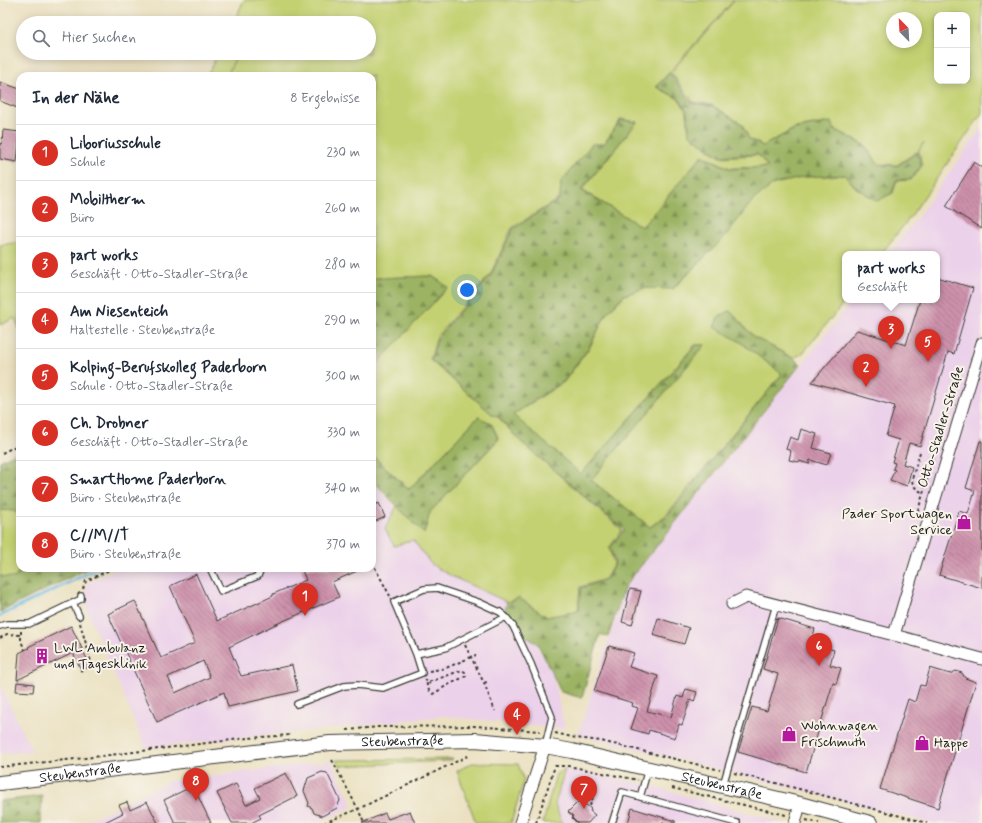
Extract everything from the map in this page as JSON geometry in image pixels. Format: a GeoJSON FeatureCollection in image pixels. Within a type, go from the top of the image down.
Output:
{"type":"FeatureCollection","features":[{"type":"Feature","properties":{"kind":"street","name":"Otto-Stadler-Straße"},"geometry":{"type":"LineString","coordinates":[[894,635],[982,343]]}},
{"type":"Feature","properties":{"kind":"street"},"geometry":{"type":"LineString","coordinates":[[732,604],[746,597],[982,659]]}},
{"type":"Feature","properties":{"kind":"street","name":"Steubenstraße"},"geometry":{"type":"LineString","coordinates":[[0,783],[330,743],[475,740],[545,746],[572,751],[646,775],[723,786],[797,815],[870,823]]}},
{"type":"Feature","properties":{"kind":"street"},"geometry":{"type":"LineString","coordinates":[[520,823],[545,746]]}},
{"type":"Feature","properties":{"kind":"lane"},"geometry":{"type":"LineString","coordinates":[[213,572],[221,591],[258,576],[260,572]]}},
{"type":"Feature","properties":{"kind":"lane"},"geometry":{"type":"LineString","coordinates":[[298,704],[344,686],[357,685],[384,688],[422,673],[416,654],[394,602],[424,589],[437,588],[500,612],[513,626],[531,664],[552,717],[545,746]]}},
{"type":"Feature","properties":{"kind":"lane"},"geometry":{"type":"LineString","coordinates":[[0,626],[7,624],[29,624],[81,599],[81,596]]}},
{"type":"Feature","properties":{"kind":"lane"},"geometry":{"type":"LineString","coordinates":[[73,603],[79,616]]}},
{"type":"Feature","properties":{"kind":"lane"},"geometry":{"type":"LineString","coordinates":[[723,786],[776,605]]}},
{"type":"Feature","properties":{"kind":"lane"},"geometry":{"type":"LineString","coordinates":[[416,654],[445,648],[506,617]]}},
{"type":"Feature","properties":{"kind":"lane"},"geometry":{"type":"LineString","coordinates":[[640,797],[646,775]]}},
{"type":"Feature","properties":{"kind":"lane"},"geometry":{"type":"LineString","coordinates":[[612,823],[622,792],[738,823]]}},
{"type":"Feature","properties":{"kind":"path"},"geometry":{"type":"LineString","coordinates":[[2,453],[16,446]]}},
{"type":"Feature","properties":{"kind":"path"},"geometry":{"type":"LineString","coordinates":[[920,452],[912,482],[915,488],[924,493]]}},
{"type":"Feature","properties":{"kind":"path"},"geometry":{"type":"LineString","coordinates":[[918,511],[934,456]]}},
{"type":"Feature","properties":{"kind":"path"},"geometry":{"type":"LineString","coordinates":[[376,569],[394,602]]}},
{"type":"Feature","properties":{"kind":"path"},"geometry":{"type":"LineString","coordinates":[[81,596],[86,581],[105,572]]}},
{"type":"Feature","properties":{"kind":"path"},"geometry":{"type":"LineString","coordinates":[[79,616],[92,665],[80,670]]}},
{"type":"Feature","properties":{"kind":"path"},"geometry":{"type":"LineString","coordinates":[[21,624],[21,641],[24,650]]}},
{"type":"Feature","properties":{"kind":"path"},"geometry":{"type":"LineString","coordinates":[[0,638],[7,634],[21,635]]}},
{"type":"Feature","properties":{"kind":"path"},"geometry":{"type":"LineString","coordinates":[[463,639],[484,683],[495,711]]}},
{"type":"Feature","properties":{"kind":"path"},"geometry":{"type":"LineString","coordinates":[[433,694],[430,692],[422,673],[446,668],[476,655]]}},
{"type":"Feature","properties":{"kind":"path"},"geometry":{"type":"LineString","coordinates":[[427,682],[462,670],[465,672],[466,676],[433,694]]}},
{"type":"Feature","properties":{"kind":"path"},"geometry":{"type":"LineString","coordinates":[[484,683],[489,681]]}},
{"type":"Feature","properties":{"kind":"path"},"geometry":{"type":"LineString","coordinates":[[549,732],[576,738],[601,741],[727,771],[927,823]]}},
{"type":"Feature","properties":{"kind":"path"},"geometry":{"type":"LineString","coordinates":[[324,823],[358,809],[470,755]]}},
{"type":"Feature","properties":{"kind":"path"},"geometry":{"type":"LineString","coordinates":[[332,760],[364,823]]}},
{"type":"Feature","properties":{"kind":"path"},"geometry":{"type":"LineString","coordinates":[[536,823],[555,766],[568,766],[646,775]]}},
{"type":"Feature","properties":{"kind":"path"},"geometry":{"type":"LineString","coordinates":[[667,787],[797,815],[818,823]]}},
{"type":"Feature","properties":{"kind":"path"},"geometry":{"type":"LineString","coordinates":[[590,806],[596,788]]}},
{"type":"Feature","properties":{"kind":"shaded area"},"geometry":{"type":"Polygon","coordinates":[[[982,127],[982,823],[930,823],[578,735],[626,586],[851,303],[940,303],[940,251],[891,251],[915,221],[982,127]]]}},
{"type":"Feature","properties":{"kind":"shaded area"},"geometry":{"type":"Polygon","coordinates":[[[376,486],[448,563],[502,595],[524,622],[553,676],[565,729],[444,716],[146,748],[87,610],[86,584],[112,572],[376,572],[376,486]]]}},
{"type":"Feature","properties":{"kind":"shaded area"},"geometry":{"type":"Polygon","coordinates":[[[0,685],[32,751],[0,754],[0,685]]]}},
{"type":"Feature","properties":{"kind":"shaded area"},"geometry":{"type":"Polygon","coordinates":[[[331,761],[353,806],[317,823],[84,823],[170,781],[331,761]]]}},
{"type":"Feature","properties":{"kind":"shaded area"},"geometry":{"type":"Polygon","coordinates":[[[566,769],[644,784],[784,823],[563,823],[556,804],[566,769]]]}},
{"type":"Feature","properties":{"kind":"green space"},"geometry":{"type":"Polygon","coordinates":[[[244,0],[734,0],[656,87],[679,99],[687,112],[689,134],[720,157],[758,155],[768,167],[730,168],[702,155],[642,227],[582,190],[637,122],[621,119],[604,144],[592,144],[561,182],[560,198],[512,228],[490,275],[437,336],[430,360],[493,415],[499,418],[519,440],[622,530],[609,548],[614,564],[605,579],[580,587],[578,611],[547,617],[519,598],[507,602],[451,576],[431,564],[413,540],[394,546],[385,529],[397,506],[424,534],[430,512],[499,439],[491,423],[478,417],[409,489],[376,459],[376,365],[448,287],[432,276],[376,278],[376,72],[229,72],[235,60],[376,60],[376,16],[236,16],[244,0]]]}},
{"type":"Feature","properties":{"kind":"green space"},"geometry":{"type":"Polygon","coordinates":[[[735,0],[982,0],[982,113],[911,216],[883,251],[842,251],[842,303],[844,303],[802,354],[793,358],[754,337],[730,311],[719,316],[714,327],[739,341],[782,374],[666,515],[650,527],[591,480],[705,345],[695,345],[581,474],[513,415],[564,382],[590,347],[606,314],[625,295],[645,288],[673,289],[724,238],[753,200],[774,184],[806,177],[845,175],[856,188],[877,201],[893,193],[897,181],[911,180],[922,166],[919,150],[924,142],[918,151],[897,165],[878,164],[865,145],[833,128],[831,122],[795,128],[763,146],[749,139],[742,124],[712,105],[693,102],[671,72],[735,0]]]}},
{"type":"Feature","properties":{"kind":"green space"},"geometry":{"type":"Polygon","coordinates":[[[215,60],[234,60],[228,72],[209,72],[215,60]]]}},
{"type":"Feature","properties":{"kind":"green space"},"geometry":{"type":"Polygon","coordinates":[[[670,73],[692,103],[712,106],[742,124],[749,139],[763,146],[795,129],[831,122],[833,129],[864,145],[878,164],[897,166],[918,152],[921,166],[911,179],[896,180],[892,193],[877,201],[856,187],[845,175],[806,177],[774,184],[753,200],[724,238],[672,289],[644,288],[624,295],[606,314],[589,347],[564,381],[513,415],[581,474],[696,345],[705,345],[591,480],[650,527],[667,516],[782,374],[739,341],[714,327],[719,316],[730,311],[754,337],[793,358],[801,364],[625,586],[608,637],[600,634],[582,698],[561,692],[538,644],[523,635],[504,614],[507,602],[519,598],[547,617],[578,611],[581,588],[606,580],[615,563],[610,548],[624,530],[519,440],[499,417],[493,415],[431,360],[438,337],[491,275],[513,229],[560,199],[561,182],[592,144],[604,144],[621,120],[637,122],[581,190],[642,227],[702,156],[731,169],[768,167],[758,154],[720,156],[689,134],[687,111],[679,99],[657,87],[670,73]]]}},
{"type":"Feature","properties":{"kind":"green space"},"geometry":{"type":"Polygon","coordinates":[[[16,243],[16,321],[15,318],[0,325],[0,245],[16,243]]]}},
{"type":"Feature","properties":{"kind":"green space"},"geometry":{"type":"Polygon","coordinates":[[[432,276],[448,287],[376,365],[376,278],[432,276]]]}},
{"type":"Feature","properties":{"kind":"green space"},"geometry":{"type":"Polygon","coordinates":[[[478,417],[491,423],[498,439],[430,512],[424,534],[376,484],[376,459],[409,490],[478,417]]]}},
{"type":"Feature","properties":{"kind":"green space"},"geometry":{"type":"Polygon","coordinates":[[[16,453],[16,512],[15,511],[0,510],[0,461],[16,453]]]}},
{"type":"Feature","properties":{"kind":"green space"},"geometry":{"type":"Polygon","coordinates":[[[0,510],[15,511],[16,572],[19,572],[15,578],[0,576],[0,510]]]}},
{"type":"Feature","properties":{"kind":"green space"},"geometry":{"type":"Polygon","coordinates":[[[19,572],[81,572],[0,612],[0,576],[15,578],[19,572]]]}},
{"type":"Feature","properties":{"kind":"green space"},"geometry":{"type":"Polygon","coordinates":[[[453,759],[448,761],[339,766],[336,760],[453,759]]]}},
{"type":"Feature","properties":{"kind":"green space"},"geometry":{"type":"Polygon","coordinates":[[[472,763],[518,764],[524,780],[511,823],[476,823],[457,771],[472,763]]]}},
{"type":"Feature","properties":{"kind":"green space"},"geometry":{"type":"Polygon","coordinates":[[[565,769],[555,804],[562,823],[543,823],[556,774],[565,769]]]}},
{"type":"Feature","properties":{"kind":"green space"},"geometry":{"type":"Polygon","coordinates":[[[42,796],[41,823],[0,823],[0,801],[42,796]]]}},
{"type":"Feature","properties":{"kind":"building"},"geometry":{"type":"Polygon","coordinates":[[[0,82],[16,88],[16,107],[0,101],[0,82]]]}},
{"type":"Feature","properties":{"kind":"building"},"geometry":{"type":"Polygon","coordinates":[[[3,130],[16,132],[16,162],[0,159],[0,143],[2,144],[3,130]]]}},
{"type":"Feature","properties":{"kind":"building"},"geometry":{"type":"Polygon","coordinates":[[[974,162],[982,167],[982,229],[946,206],[974,162]]]}},
{"type":"Feature","properties":{"kind":"building"},"geometry":{"type":"Polygon","coordinates":[[[940,278],[973,288],[954,354],[948,352],[920,446],[909,443],[903,464],[912,467],[907,486],[890,480],[895,470],[893,469],[895,463],[892,462],[899,440],[886,436],[895,406],[812,382],[857,330],[906,345],[919,303],[940,303],[940,278]]]}},
{"type":"Feature","properties":{"kind":"building"},"geometry":{"type":"Polygon","coordinates":[[[801,429],[817,434],[813,448],[831,453],[827,465],[810,460],[809,464],[789,460],[791,451],[786,449],[790,437],[798,440],[801,429]]]}},
{"type":"Feature","properties":{"kind":"building"},"geometry":{"type":"Polygon","coordinates":[[[980,441],[982,441],[982,588],[939,575],[959,511],[968,514],[975,491],[966,488],[980,441]]]}},
{"type":"Feature","properties":{"kind":"building"},"geometry":{"type":"Polygon","coordinates":[[[379,503],[385,517],[376,521],[376,504],[379,503]]]}},
{"type":"Feature","properties":{"kind":"building"},"geometry":{"type":"Polygon","coordinates":[[[303,572],[355,572],[332,582],[339,597],[274,625],[229,647],[241,676],[292,665],[298,691],[228,707],[224,692],[157,722],[108,614],[135,601],[161,658],[195,643],[170,586],[196,574],[217,621],[273,596],[273,594],[306,580],[303,572]],[[203,661],[168,677],[175,693],[210,677],[203,661]]]}},
{"type":"Feature","properties":{"kind":"building"},"geometry":{"type":"Polygon","coordinates":[[[630,589],[641,591],[632,625],[622,622],[630,589]]]}},
{"type":"Feature","properties":{"kind":"building"},"geometry":{"type":"Polygon","coordinates":[[[658,618],[689,628],[684,644],[653,635],[658,618]]]}},
{"type":"Feature","properties":{"kind":"building"},"geometry":{"type":"Polygon","coordinates":[[[778,618],[815,629],[811,643],[834,650],[830,665],[841,668],[836,684],[833,683],[806,772],[738,752],[752,707],[767,711],[778,674],[763,669],[778,618]]]}},
{"type":"Feature","properties":{"kind":"building","name":"LWL Ambulanz und Tagesklinik"},"geometry":{"type":"Polygon","coordinates":[[[71,626],[90,665],[81,669],[73,653],[17,680],[19,653],[71,626]]]}},
{"type":"Feature","properties":{"kind":"building"},"geometry":{"type":"Polygon","coordinates":[[[609,646],[634,653],[629,667],[658,676],[647,711],[671,717],[677,696],[683,698],[686,689],[697,692],[694,702],[690,700],[682,725],[679,724],[675,738],[649,730],[648,734],[631,729],[638,708],[632,706],[633,703],[594,691],[609,646]]]}},
{"type":"Feature","properties":{"kind":"building","name":"Happe"},"geometry":{"type":"Polygon","coordinates":[[[930,668],[950,674],[956,671],[962,673],[965,678],[976,682],[938,808],[880,789],[908,699],[915,702],[920,685],[925,686],[930,668]]]}},
{"type":"Feature","properties":{"kind":"building"},"geometry":{"type":"Polygon","coordinates":[[[17,682],[34,684],[33,692],[16,691],[17,682]]]}},
{"type":"Feature","properties":{"kind":"building"},"geometry":{"type":"Polygon","coordinates":[[[322,772],[327,773],[340,800],[337,808],[322,816],[314,813],[312,808],[308,806],[309,803],[304,791],[308,778],[322,772]]]}},
{"type":"Feature","properties":{"kind":"building"},"geometry":{"type":"Polygon","coordinates":[[[286,773],[297,796],[259,815],[261,818],[251,823],[232,823],[217,793],[236,784],[246,805],[260,798],[255,788],[286,773]]]}},
{"type":"Feature","properties":{"kind":"building"},"geometry":{"type":"Polygon","coordinates":[[[193,786],[211,823],[175,823],[164,800],[193,786]]]}},
{"type":"Feature","properties":{"kind":"building"},"geometry":{"type":"Polygon","coordinates":[[[579,801],[591,809],[590,811],[595,815],[588,823],[577,823],[572,818],[573,816],[568,812],[579,801]]]}},
{"type":"Feature","properties":{"kind":"building"},"geometry":{"type":"Polygon","coordinates":[[[127,802],[130,810],[147,802],[158,823],[103,823],[123,813],[119,805],[127,802]]]}},
{"type":"Feature","properties":{"kind":"building"},"geometry":{"type":"Polygon","coordinates":[[[632,808],[675,821],[675,823],[628,823],[632,808]]]}},
{"type":"Feature","properties":{"kind":"building"},"geometry":{"type":"Polygon","coordinates":[[[410,811],[415,823],[362,823],[385,813],[388,819],[410,811]]]}},
{"type":"Feature","properties":{"kind":"waterway"},"geometry":{"type":"LineString","coordinates":[[0,616],[91,572]]}},
{"type":"Feature","properties":{"kind":"place","name":"part works"},"geometry":{"type":"Point","coordinates":[891,349]}},
{"type":"Feature","properties":{"kind":"place","name":"Kolping-Berufskolleg Paderborn"},"geometry":{"type":"Point","coordinates":[928,362]}},
{"type":"Feature","properties":{"kind":"place","name":"Mobiltherm"},"geometry":{"type":"Point","coordinates":[866,387]}},
{"type":"Feature","properties":{"kind":"place","name":"Pader Sportwagen Service"},"geometry":{"type":"Point","coordinates":[964,522]}},
{"type":"Feature","properties":{"kind":"place","name":"Liboriusschule"},"geometry":{"type":"Point","coordinates":[305,616]}},
{"type":"Feature","properties":{"kind":"place","name":"LWL Ambulanz und Tagesklinik"},"geometry":{"type":"Point","coordinates":[42,656]}},
{"type":"Feature","properties":{"kind":"place","name":"Ch. Drobner"},"geometry":{"type":"Point","coordinates":[819,666]}},
{"type":"Feature","properties":{"kind":"place","name":"Wohnwagen Frischmuth"},"geometry":{"type":"Point","coordinates":[789,734]}},
{"type":"Feature","properties":{"kind":"place","name":"Am Niesenteich"},"geometry":{"type":"Point","coordinates":[517,735]}},
{"type":"Feature","properties":{"kind":"place","name":"Happe"},"geometry":{"type":"Point","coordinates":[922,743]}},
{"type":"Feature","properties":{"kind":"place","name":"C//M//T"},"geometry":{"type":"Point","coordinates":[196,801]}},
{"type":"Feature","properties":{"kind":"place","name":"SmartHome Paderborn"},"geometry":{"type":"Point","coordinates":[584,809]}}]}
